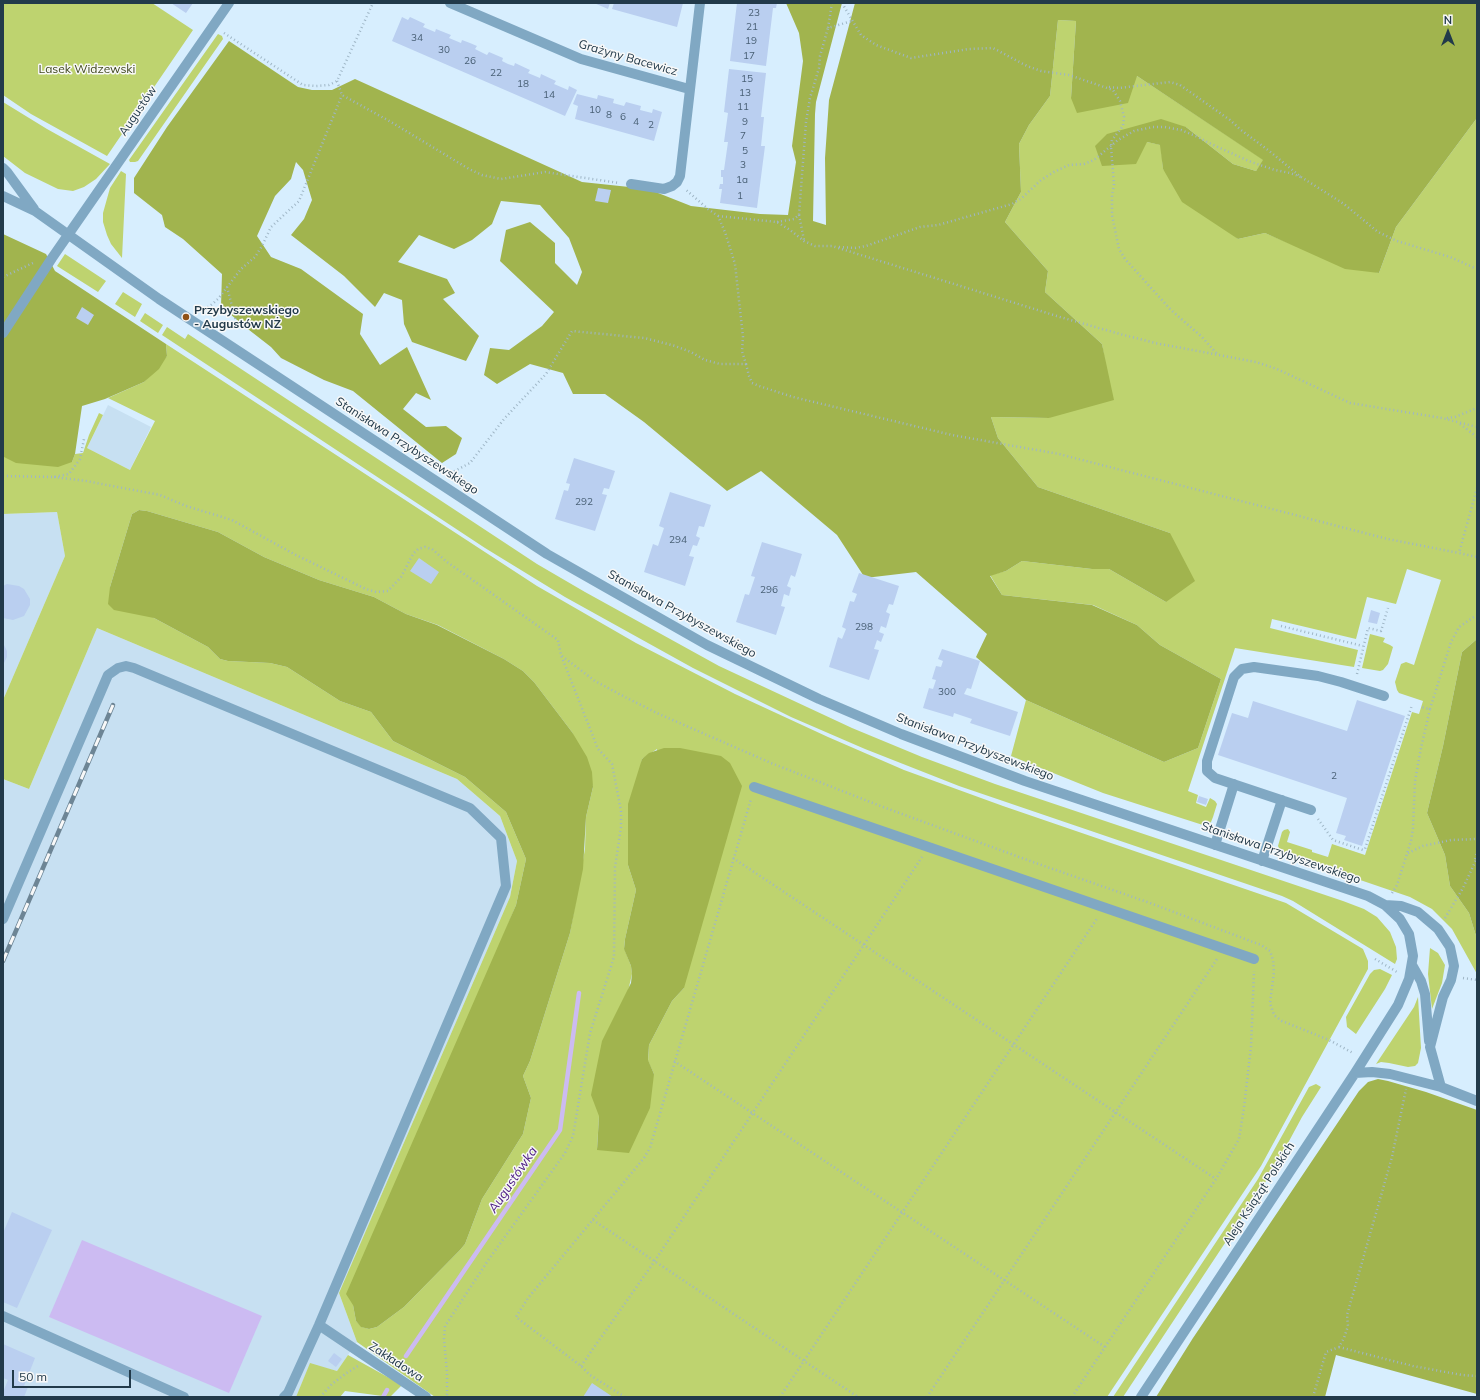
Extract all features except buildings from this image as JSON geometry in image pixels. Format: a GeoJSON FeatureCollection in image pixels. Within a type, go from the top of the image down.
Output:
{"type":"FeatureCollection","features":[{"type":"Feature","properties":{"kind":"street","name":"Augustów"},"geometry":{"type":"LineString","coordinates":[[3,333],[230,3]]}},
{"type":"Feature","properties":{"kind":"street","name":"Grażyny Bacewicz"},"geometry":{"type":"LineString","coordinates":[[450,3],[581,60],[689,88]]}},
{"type":"Feature","properties":{"kind":"street","name":"Grażyny Bacewicz"},"geometry":{"type":"LineString","coordinates":[[677,182],[680,176],[700,3]]}},
{"type":"Feature","properties":{"kind":"street","name":"Stanisława Przybyszewskiego"},"geometry":{"type":"LineString","coordinates":[[3,168],[35,211]]}},
{"type":"Feature","properties":{"kind":"street"},"geometry":{"type":"LineString","coordinates":[[631,184],[664,189],[677,182]]}},
{"type":"Feature","properties":{"kind":"street","name":"Stanisława Przybyszewskiego"},"geometry":{"type":"LineString","coordinates":[[3,196],[35,211],[159,299],[547,554],[707,645],[818,699],[901,734],[986,767],[1368,896],[1385,905],[1400,919],[1409,934],[1412,948],[1412,965],[1409,979],[1398,1005]]}},
{"type":"Feature","properties":{"kind":"street"},"geometry":{"type":"LineString","coordinates":[[3,919],[108,675],[118,668],[126,666],[470,808],[501,838],[506,886],[319,1325],[288,1393],[284,1397]]}},
{"type":"Feature","properties":{"kind":"street"},"geometry":{"type":"LineString","coordinates":[[1311,810],[1211,776],[1207,771],[1207,761],[1234,677],[1242,669],[1254,667],[1318,676],[1384,696]]}},
{"type":"Feature","properties":{"kind":"street"},"geometry":{"type":"LineString","coordinates":[[1215,845],[1234,784]]}},
{"type":"Feature","properties":{"kind":"street"},"geometry":{"type":"LineString","coordinates":[[754,787],[1254,958]]}},
{"type":"Feature","properties":{"kind":"street"},"geometry":{"type":"LineString","coordinates":[[1262,861],[1282,800]]}},
{"type":"Feature","properties":{"kind":"street","name":"Stanisława Przybyszewskiego"},"geometry":{"type":"LineString","coordinates":[[1385,905],[1401,906],[1418,912],[1438,929],[1450,947],[1454,966],[1451,980],[1443,997],[1430,1047],[1441,1087]]}},
{"type":"Feature","properties":{"kind":"street"},"geometry":{"type":"LineString","coordinates":[[1412,965],[1421,981],[1425,994],[1430,1047]]}},
{"type":"Feature","properties":{"kind":"street","name":"Aleja Książąt Polskich"},"geometry":{"type":"LineString","coordinates":[[1141,1397],[1355,1073],[1398,1005]]}},
{"type":"Feature","properties":{"kind":"street"},"geometry":{"type":"LineString","coordinates":[[1355,1073],[1372,1072],[1390,1074],[1441,1087],[1477,1101]]}},
{"type":"Feature","properties":{"kind":"street"},"geometry":{"type":"LineString","coordinates":[[3,1316],[184,1397]]}},
{"type":"Feature","properties":{"kind":"street","name":"Zakładowa"},"geometry":{"type":"LineString","coordinates":[[319,1325],[426,1397]]}},
{"type":"Feature","properties":{"kind":"path"},"geometry":{"type":"LineString","coordinates":[[214,26],[303,85],[329,85],[337,81],[373,3]]}},
{"type":"Feature","properties":{"kind":"path"},"geometry":{"type":"LineString","coordinates":[[804,241],[799,215],[806,122],[810,98],[828,28],[832,3]]}},
{"type":"Feature","properties":{"kind":"path"},"geometry":{"type":"LineString","coordinates":[[842,3],[861,35],[888,50],[911,58],[969,49],[993,48],[1027,66],[1041,71],[1069,75],[1113,90],[1120,102],[1124,117],[1123,126],[1112,140],[1111,147],[1114,185],[1112,195],[1112,215],[1118,249],[1125,259],[1171,310],[1202,337],[1218,355]]}},
{"type":"Feature","properties":{"kind":"path"},"geometry":{"type":"LineString","coordinates":[[828,28],[852,21]]}},
{"type":"Feature","properties":{"kind":"path"},"geometry":{"type":"LineString","coordinates":[[337,81],[342,95],[470,169],[486,176],[501,179],[544,172],[631,184]]}},
{"type":"Feature","properties":{"kind":"path"},"geometry":{"type":"LineString","coordinates":[[1106,87],[1119,88],[1170,82],[1180,85],[1230,120],[1301,177],[1344,204],[1378,232],[1397,242],[1450,257],[1477,269]]}},
{"type":"Feature","properties":{"kind":"path"},"geometry":{"type":"LineString","coordinates":[[204,309],[218,299],[241,269],[255,256],[262,246],[271,227],[299,200],[342,95]]}},
{"type":"Feature","properties":{"kind":"path"},"geometry":{"type":"LineString","coordinates":[[777,222],[804,241],[815,246],[855,248],[866,246],[914,229],[938,225],[1012,204],[1022,198],[1041,180],[1054,172],[1069,165],[1084,164],[1094,160],[1118,140],[1134,131],[1153,127],[1165,127],[1181,130],[1251,162],[1301,177]]}},
{"type":"Feature","properties":{"kind":"path"},"geometry":{"type":"LineString","coordinates":[[677,182],[708,210],[718,216],[777,222],[794,219],[799,215]]}},
{"type":"Feature","properties":{"kind":"path"},"geometry":{"type":"LineString","coordinates":[[718,216],[725,232],[735,264],[743,337],[742,351],[752,383],[793,397],[952,435],[1059,454],[1388,539],[1477,557]]}},
{"type":"Feature","properties":{"kind":"path"},"geometry":{"type":"LineString","coordinates":[[832,246],[1075,321],[1155,343],[1256,362],[1277,369],[1350,403],[1442,418],[1477,427]]}},
{"type":"Feature","properties":{"kind":"path"},"geometry":{"type":"LineString","coordinates":[[3,277],[37,261]]}},
{"type":"Feature","properties":{"kind":"path"},"geometry":{"type":"LineString","coordinates":[[227,286],[238,329]]}},
{"type":"Feature","properties":{"kind":"path"},"geometry":{"type":"LineString","coordinates":[[436,481],[470,462],[504,420],[546,374],[572,331],[644,338],[675,346],[691,352],[705,360],[720,364],[746,364]]}},
{"type":"Feature","properties":{"kind":"path"},"geometry":{"type":"LineString","coordinates":[[1442,418],[1455,417],[1477,408]]}},
{"type":"Feature","properties":{"kind":"path"},"geometry":{"type":"LineString","coordinates":[[1456,421],[1466,427],[1477,437]]}},
{"type":"Feature","properties":{"kind":"path"},"geometry":{"type":"LineString","coordinates":[[54,477],[69,474],[80,459],[84,439]]}},
{"type":"Feature","properties":{"kind":"path"},"geometry":{"type":"LineString","coordinates":[[3,476],[54,477],[86,481],[160,495]]}},
{"type":"Feature","properties":{"kind":"path"},"geometry":{"type":"LineString","coordinates":[[1459,553],[1477,488]]}},
{"type":"Feature","properties":{"kind":"path"},"geometry":{"type":"LineString","coordinates":[[1354,686],[1368,628],[1381,630],[1388,608]]}},
{"type":"Feature","properties":{"kind":"path"},"geometry":{"type":"LineString","coordinates":[[1385,905],[1397,885],[1408,854],[1413,828],[1415,781],[1421,748],[1430,709],[1451,642],[1459,626],[1477,614]]}},
{"type":"Feature","properties":{"kind":"path"},"geometry":{"type":"LineString","coordinates":[[1281,626],[1363,646]]}},
{"type":"Feature","properties":{"kind":"path"},"geometry":{"type":"LineString","coordinates":[[561,655],[594,681],[623,696],[659,714],[771,763],[883,807],[1150,903],[1261,945],[1270,951],[1273,960],[1274,972],[1270,1003],[1274,1014],[1282,1021],[1329,1040],[1364,1059]]}},
{"type":"Feature","properties":{"kind":"path"},"geometry":{"type":"LineString","coordinates":[[1311,810],[1333,840],[1365,850],[1412,705]]}},
{"type":"Feature","properties":{"kind":"path"},"geometry":{"type":"LineString","coordinates":[[1421,707],[1430,709]]}},
{"type":"Feature","properties":{"kind":"path"},"geometry":{"type":"LineString","coordinates":[[625,1397],[590,1375],[581,1366],[516,1317],[528,1298],[644,1158],[650,1148],[754,787]]}},
{"type":"Feature","properties":{"kind":"path"},"geometry":{"type":"LineString","coordinates":[[1408,854],[1423,846],[1451,840],[1477,839]]}},
{"type":"Feature","properties":{"kind":"path"},"geometry":{"type":"LineString","coordinates":[[581,1366],[654,1262],[928,847]]}},
{"type":"Feature","properties":{"kind":"path"},"geometry":{"type":"LineString","coordinates":[[1472,869],[1477,853]]}},
{"type":"Feature","properties":{"kind":"path"},"geometry":{"type":"LineString","coordinates":[[733,858],[1216,1179]]}},
{"type":"Feature","properties":{"kind":"path"},"geometry":{"type":"LineString","coordinates":[[1438,929],[1463,888],[1477,858]]}},
{"type":"Feature","properties":{"kind":"path"},"geometry":{"type":"LineString","coordinates":[[780,1397],[1105,907]]}},
{"type":"Feature","properties":{"kind":"path"},"geometry":{"type":"LineString","coordinates":[[927,1397],[1224,948]]}},
{"type":"Feature","properties":{"kind":"path"},"geometry":{"type":"LineString","coordinates":[[1072,1397],[1216,1179],[1239,1139],[1244,1107],[1250,1046],[1254,958]]}},
{"type":"Feature","properties":{"kind":"path"},"geometry":{"type":"LineString","coordinates":[[1375,959],[1409,979]]}},
{"type":"Feature","properties":{"kind":"path"},"geometry":{"type":"LineString","coordinates":[[674,1061],[1105,1347]]}},
{"type":"Feature","properties":{"kind":"path"},"geometry":{"type":"LineString","coordinates":[[1313,1397],[1326,1352],[1338,1347],[1344,1338],[1348,1326],[1347,1315],[1392,1157],[1408,1079]]}},
{"type":"Feature","properties":{"kind":"path"},"geometry":{"type":"LineString","coordinates":[[593,1220],[858,1397]]}},
{"type":"Feature","properties":{"kind":"path"},"geometry":{"type":"LineString","coordinates":[[1338,1347],[1414,1366],[1462,1375],[1477,1376]]}},
{"type":"Feature","properties":{"kind":"path"},"geometry":{"type":"LineString","coordinates":[[320,1397],[332,1384],[348,1372],[370,1360]]}},
{"type":"Feature","properties":{"kind":"shaded area"},"geometry":{"type":"Polygon","coordinates":[[[108,405],[151,427],[130,470],[87,448],[108,405]]]}},
{"type":"Feature","properties":{"kind":"shaded area"},"geometry":{"type":"Polygon","coordinates":[[[57,512],[65,556],[3,700],[3,514],[57,512]]]}},
{"type":"Feature","properties":{"kind":"shaded area"},"geometry":{"type":"Polygon","coordinates":[[[97,628],[457,779],[500,816],[517,861],[510,897],[339,1293],[357,1342],[337,1371],[310,1364],[296,1397],[3,1397],[3,779],[29,789],[97,628]]]}},
{"type":"Feature","properties":{"kind":"shaded area"},"geometry":{"type":"Polygon","coordinates":[[[82,1240],[262,1316],[229,1393],[49,1317],[82,1240]]]}},
{"type":"Feature","properties":{"kind":"green space","name":"Lasek Widzewski"},"geometry":{"type":"Polygon","coordinates":[[[3,3],[152,3],[193,30],[107,156],[31,114],[3,95],[3,3]]]}},
{"type":"Feature","properties":{"kind":"green space"},"geometry":{"type":"Polygon","coordinates":[[[786,3],[842,3],[816,102],[815,114],[813,221],[826,225],[825,158],[829,100],[855,3],[1477,3],[1477,118],[1396,227],[1379,273],[1345,269],[1265,233],[1238,239],[1182,202],[1163,169],[1160,145],[1147,142],[1136,164],[1102,166],[1095,146],[1107,134],[1161,119],[1186,127],[1233,164],[1256,171],[1263,160],[1137,76],[1128,103],[1077,113],[1071,98],[1076,21],[1058,20],[1050,96],[1029,125],[1019,144],[1021,192],[1005,222],[1048,271],[1045,292],[1102,344],[1114,400],[1049,418],[991,417],[998,438],[1038,487],[1170,533],[1195,581],[1166,602],[1109,569],[1092,569],[1022,561],[1006,571],[990,576],[1002,595],[1092,605],[1137,625],[1160,645],[1221,679],[1198,748],[1164,762],[1026,700],[976,657],[987,634],[916,572],[865,578],[837,535],[761,471],[727,491],[644,422],[605,394],[573,394],[563,373],[530,364],[497,384],[484,375],[490,348],[509,350],[542,326],[554,312],[500,261],[506,230],[530,222],[555,243],[555,263],[577,285],[582,272],[569,238],[540,205],[501,201],[492,224],[472,240],[454,249],[419,235],[398,262],[447,279],[455,293],[443,299],[479,336],[466,361],[412,342],[404,324],[402,300],[384,293],[375,307],[344,276],[291,235],[304,219],[312,200],[303,170],[296,162],[291,179],[275,196],[257,236],[271,257],[301,269],[363,314],[360,334],[380,365],[407,347],[431,400],[416,393],[403,409],[426,427],[446,426],[462,438],[456,454],[442,463],[353,391],[324,380],[281,358],[271,347],[221,306],[222,274],[183,239],[165,227],[162,215],[134,193],[134,178],[167,127],[229,41],[298,87],[312,90],[332,90],[355,79],[582,182],[648,189],[691,206],[760,214],[788,215],[796,162],[792,146],[803,61],[799,33],[786,3]]]}},
{"type":"Feature","properties":{"kind":"green space"},"geometry":{"type":"Polygon","coordinates":[[[1058,20],[1076,21],[1071,98],[1137,76],[1264,160],[1256,171],[1233,164],[1186,127],[1147,142],[1161,145],[1163,169],[1238,239],[1265,233],[1291,244],[1379,273],[1396,227],[1477,118],[1477,639],[1462,652],[1443,746],[1427,813],[1445,855],[1450,886],[1469,913],[1477,939],[1477,974],[1452,929],[1432,909],[1410,897],[1284,854],[1278,846],[1282,832],[1288,829],[1290,832],[1287,842],[1312,850],[1312,852],[1328,857],[1332,844],[1365,855],[1412,712],[1419,714],[1423,701],[1399,693],[1395,682],[1401,664],[1406,662],[1414,665],[1441,580],[1407,569],[1396,604],[1367,597],[1356,639],[1272,619],[1270,628],[1358,650],[1354,667],[1235,648],[1188,791],[1198,795],[1196,803],[1206,807],[1210,798],[1217,804],[1211,822],[1206,826],[1103,793],[1011,756],[1026,700],[1164,762],[1198,748],[1221,679],[1160,645],[1137,625],[1093,605],[1002,595],[990,575],[1006,571],[1022,561],[1092,569],[1109,569],[1166,602],[1170,533],[1038,487],[998,438],[991,417],[1049,418],[1105,362],[1102,344],[1045,292],[1048,271],[1005,222],[1021,192],[1019,144],[1029,125],[1050,96],[1058,20]]]}},
{"type":"Feature","properties":{"kind":"green space"},"geometry":{"type":"Polygon","coordinates":[[[218,34],[222,36],[223,39],[138,161],[130,162],[129,160],[218,34]]]}},
{"type":"Feature","properties":{"kind":"green space"},"geometry":{"type":"Polygon","coordinates":[[[3,102],[47,129],[110,164],[96,179],[84,187],[73,191],[58,189],[25,173],[3,156],[3,102]]]}},
{"type":"Feature","properties":{"kind":"green space"},"geometry":{"type":"Polygon","coordinates":[[[121,171],[126,174],[122,258],[111,244],[103,222],[103,213],[110,188],[121,171]]]}},
{"type":"Feature","properties":{"kind":"green space"},"geometry":{"type":"Polygon","coordinates":[[[3,234],[46,254],[55,271],[166,344],[167,356],[159,369],[144,382],[105,399],[82,406],[75,454],[72,462],[58,467],[16,463],[4,457],[3,454],[3,234]]]}},
{"type":"Feature","properties":{"kind":"green space"},"geometry":{"type":"Polygon","coordinates":[[[65,254],[106,281],[98,292],[57,266],[65,254]]]}},
{"type":"Feature","properties":{"kind":"green space"},"geometry":{"type":"Polygon","coordinates":[[[123,292],[142,304],[135,317],[115,304],[123,292]]]}},
{"type":"Feature","properties":{"kind":"green space"},"geometry":{"type":"Polygon","coordinates":[[[145,313],[163,325],[158,333],[140,321],[145,313]]]}},
{"type":"Feature","properties":{"kind":"green space"},"geometry":{"type":"Polygon","coordinates":[[[167,327],[185,339],[188,334],[537,564],[719,666],[852,728],[922,757],[995,784],[1364,909],[1377,917],[1390,932],[1396,947],[1397,959],[1395,964],[1293,901],[1282,896],[959,786],[865,749],[791,717],[693,668],[565,597],[485,548],[162,335],[167,327]]]}},
{"type":"Feature","properties":{"kind":"green space"},"geometry":{"type":"Polygon","coordinates":[[[166,344],[537,586],[636,643],[735,694],[904,770],[1003,806],[1286,903],[1363,949],[1368,961],[1368,969],[1261,1166],[1107,1397],[435,1397],[357,1342],[339,1293],[510,897],[517,861],[500,816],[457,779],[97,628],[29,789],[3,779],[3,700],[65,556],[57,512],[3,514],[3,454],[4,457],[72,462],[75,454],[83,453],[99,413],[103,415],[87,448],[130,470],[155,421],[108,398],[144,382],[167,356],[166,344]],[[139,510],[132,514],[110,587],[154,618],[208,647],[220,659],[228,661],[270,663],[287,667],[340,701],[371,712],[393,741],[465,777],[506,812],[526,859],[516,905],[353,1305],[356,1321],[362,1327],[369,1329],[377,1327],[404,1307],[465,1244],[482,1199],[523,1134],[531,1098],[523,1076],[530,1061],[570,933],[585,849],[586,817],[593,787],[572,732],[534,682],[523,671],[504,659],[438,625],[406,614],[374,597],[319,580],[264,557],[218,532],[139,510]],[[657,749],[642,759],[628,865],[636,890],[624,948],[631,966],[632,974],[599,1116],[597,1149],[654,1074],[648,1061],[649,1045],[672,1001],[684,988],[657,749]]]}},
{"type":"Feature","properties":{"kind":"green space"},"geometry":{"type":"Polygon","coordinates":[[[139,510],[218,532],[264,557],[319,580],[374,597],[406,614],[437,625],[504,659],[523,671],[534,682],[572,732],[587,757],[592,772],[593,787],[586,817],[583,869],[570,933],[530,1061],[523,1076],[531,1098],[523,1134],[482,1199],[465,1244],[404,1307],[377,1327],[369,1329],[361,1327],[356,1321],[353,1305],[346,1294],[516,905],[526,859],[506,812],[465,777],[393,741],[371,712],[340,701],[287,667],[270,663],[228,661],[220,659],[208,647],[154,618],[114,610],[108,604],[110,587],[132,514],[139,510]]]}},
{"type":"Feature","properties":{"kind":"green space"},"geometry":{"type":"Polygon","coordinates":[[[1370,634],[1385,638],[1383,642],[1393,647],[1388,664],[1383,670],[1380,671],[1362,668],[1370,634]]]}},
{"type":"Feature","properties":{"kind":"green space"},"geometry":{"type":"Polygon","coordinates":[[[1477,639],[1477,939],[1469,913],[1450,886],[1445,855],[1427,813],[1443,746],[1462,652],[1477,639]]]}},
{"type":"Feature","properties":{"kind":"green space"},"geometry":{"type":"Polygon","coordinates":[[[664,748],[680,748],[721,756],[730,763],[742,786],[684,988],[672,1001],[649,1045],[648,1060],[654,1074],[650,1108],[629,1153],[597,1150],[599,1116],[591,1095],[602,1041],[631,983],[632,974],[631,966],[624,949],[636,890],[628,865],[628,804],[642,759],[649,753],[664,748]]]}},
{"type":"Feature","properties":{"kind":"green space"},"geometry":{"type":"Polygon","coordinates":[[[1430,948],[1438,953],[1445,965],[1442,983],[1432,1009],[1428,974],[1430,948]]]}},
{"type":"Feature","properties":{"kind":"green space"},"geometry":{"type":"Polygon","coordinates":[[[1380,969],[1392,975],[1385,989],[1356,1034],[1347,1027],[1346,1017],[1370,974],[1374,970],[1380,969]]]}},
{"type":"Feature","properties":{"kind":"green space"},"geometry":{"type":"Polygon","coordinates":[[[1418,997],[1421,1048],[1418,1063],[1415,1066],[1408,1067],[1381,1062],[1376,1064],[1414,1007],[1418,997]]]}},
{"type":"Feature","properties":{"kind":"green space"},"geometry":{"type":"Polygon","coordinates":[[[1378,1079],[1426,1092],[1477,1110],[1477,1394],[1336,1355],[1325,1397],[1156,1397],[1193,1338],[1359,1091],[1368,1082],[1378,1079]]]}},
{"type":"Feature","properties":{"kind":"green space"},"geometry":{"type":"Polygon","coordinates":[[[1316,1084],[1321,1087],[1302,1117],[1274,1169],[1123,1397],[1113,1397],[1258,1179],[1309,1087],[1316,1084]]]}},
{"type":"Feature","properties":{"kind":"green space"},"geometry":{"type":"Polygon","coordinates":[[[348,1355],[402,1385],[390,1397],[345,1391],[340,1397],[296,1397],[310,1363],[337,1371],[348,1355]]]}},
{"type":"Feature","properties":{"kind":"waterway","name":"Augustówka"},"geometry":{"type":"LineString","coordinates":[[406,1356],[560,1130],[579,993]]}},
{"type":"Feature","properties":{"kind":"waterway","name":"Augustówka"},"geometry":{"type":"LineString","coordinates":[[383,1397],[387,1390]]}},
{"type":"Feature","properties":{"kind":"railway"},"geometry":{"type":"LineString","coordinates":[[3,961],[113,705]]}},
{"type":"Feature","properties":{"kind":"place","name":"Przybyszewskiego - Augustów NŻ"},"geometry":{"type":"Point","coordinates":[186,317]}}]}
